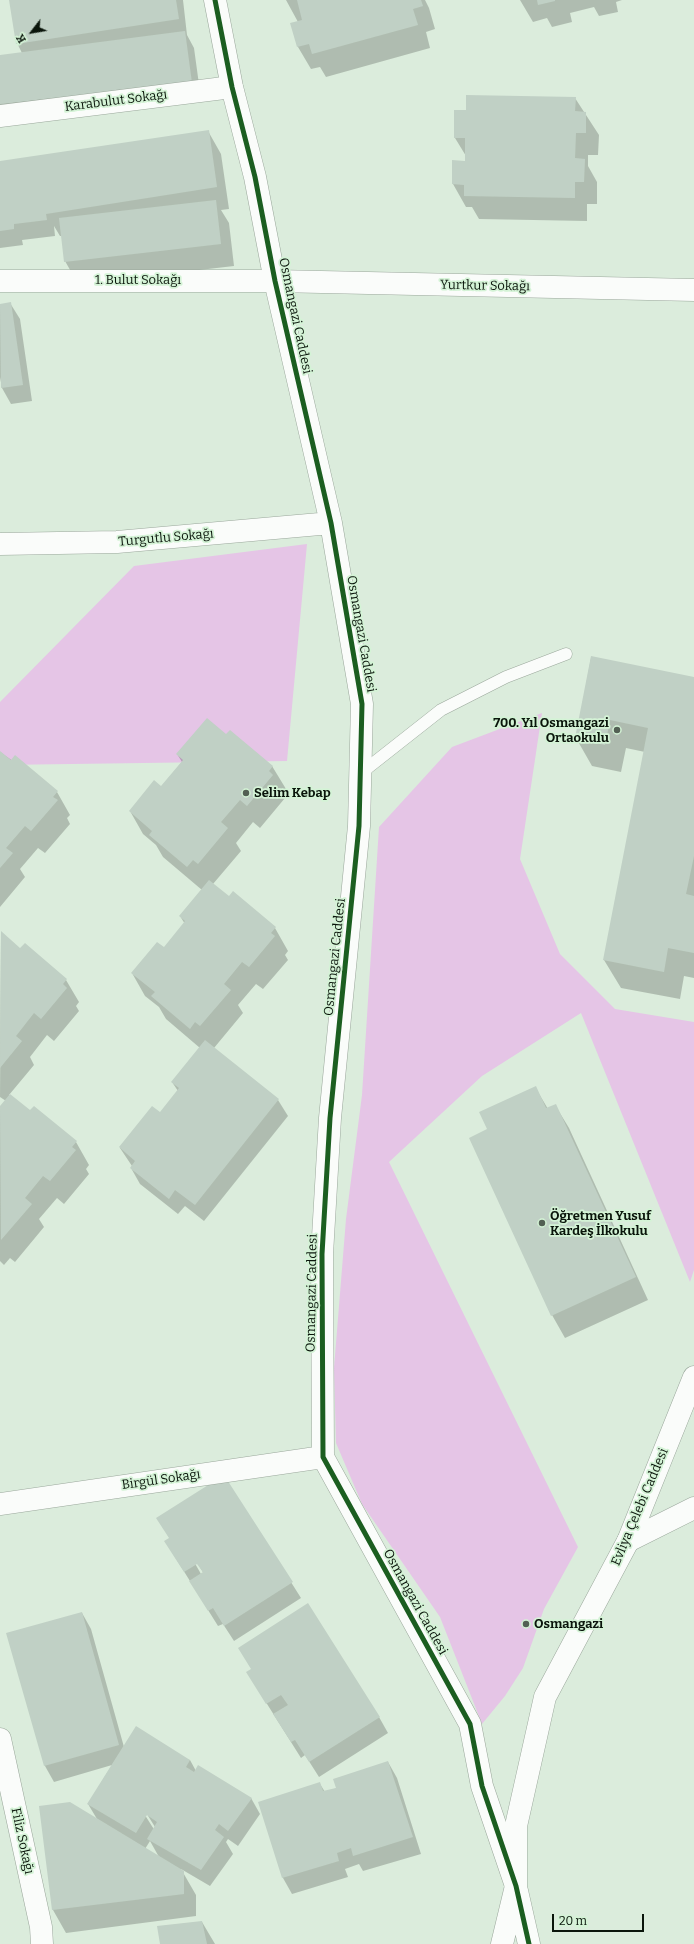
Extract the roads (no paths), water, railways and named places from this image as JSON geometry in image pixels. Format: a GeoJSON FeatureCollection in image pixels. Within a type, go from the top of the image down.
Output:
{"type":"FeatureCollection","features":[{"type":"Feature","properties":{"kind":"street","name":"Osmangazi Caddesi"},"geometry":{"type":"LineString","coordinates":[[215,0],[232,87],[255,177],[275,280],[331,523],[362,704],[359,826],[330,1118],[323,1246],[322,1457],[470,1724],[482,1786],[516,1886]]}},
{"type":"Feature","properties":{"kind":"street","name":"Karabulut Sokağı"},"geometry":{"type":"LineString","coordinates":[[0,116],[232,87]]}},
{"type":"Feature","properties":{"kind":"street","name":"1. Bulut Sokağı"},"geometry":{"type":"LineString","coordinates":[[0,281],[275,280]]}},
{"type":"Feature","properties":{"kind":"street","name":"Yurtkur Sokağı"},"geometry":{"type":"LineString","coordinates":[[275,280],[694,290]]}},
{"type":"Feature","properties":{"kind":"street","name":"Turgutlu Sokağı"},"geometry":{"type":"LineString","coordinates":[[0,544],[117,542],[331,523]]}},
{"type":"Feature","properties":{"kind":"street","name":"Evliya Çelebi Caddesi"},"geometry":{"type":"LineString","coordinates":[[516,1886],[516,1826],[545,1697],[628,1541],[694,1377]]}},
{"type":"Feature","properties":{"kind":"street","name":"Birgül Sokağı"},"geometry":{"type":"LineString","coordinates":[[0,1504],[322,1457]]}},
{"type":"Feature","properties":{"kind":"street"},"geometry":{"type":"LineString","coordinates":[[628,1541],[694,1508]]}},
{"type":"Feature","properties":{"kind":"street","name":"Filiz Sokağı"},"geometry":{"type":"LineString","coordinates":[[0,1739],[41,1927],[42,1944]]}},
{"type":"Feature","properties":{"kind":"street"},"geometry":{"type":"LineString","coordinates":[[502,1944],[516,1886]]}},
{"type":"Feature","properties":{"kind":"street"},"geometry":{"type":"LineString","coordinates":[[516,1886],[529,1944]]}},
{"type":"Feature","properties":{"kind":"lane"},"geometry":{"type":"LineString","coordinates":[[361,773],[441,710],[506,677],[566,654]]}},
{"type":"Feature","properties":{"kind":"place","name":"700. Yıl Osmangazi Ortaokulu"},"geometry":{"type":"Point","coordinates":[617,730]}},
{"type":"Feature","properties":{"kind":"place","name":"Selim Kebap"},"geometry":{"type":"Point","coordinates":[246,793]}},
{"type":"Feature","properties":{"kind":"place","name":"Öğretmen Yusuf Kardeş İlkokulu"},"geometry":{"type":"Point","coordinates":[542,1223]}},
{"type":"Feature","properties":{"kind":"place","name":"Osmangazi"},"geometry":{"type":"Point","coordinates":[526,1624]}}]}
